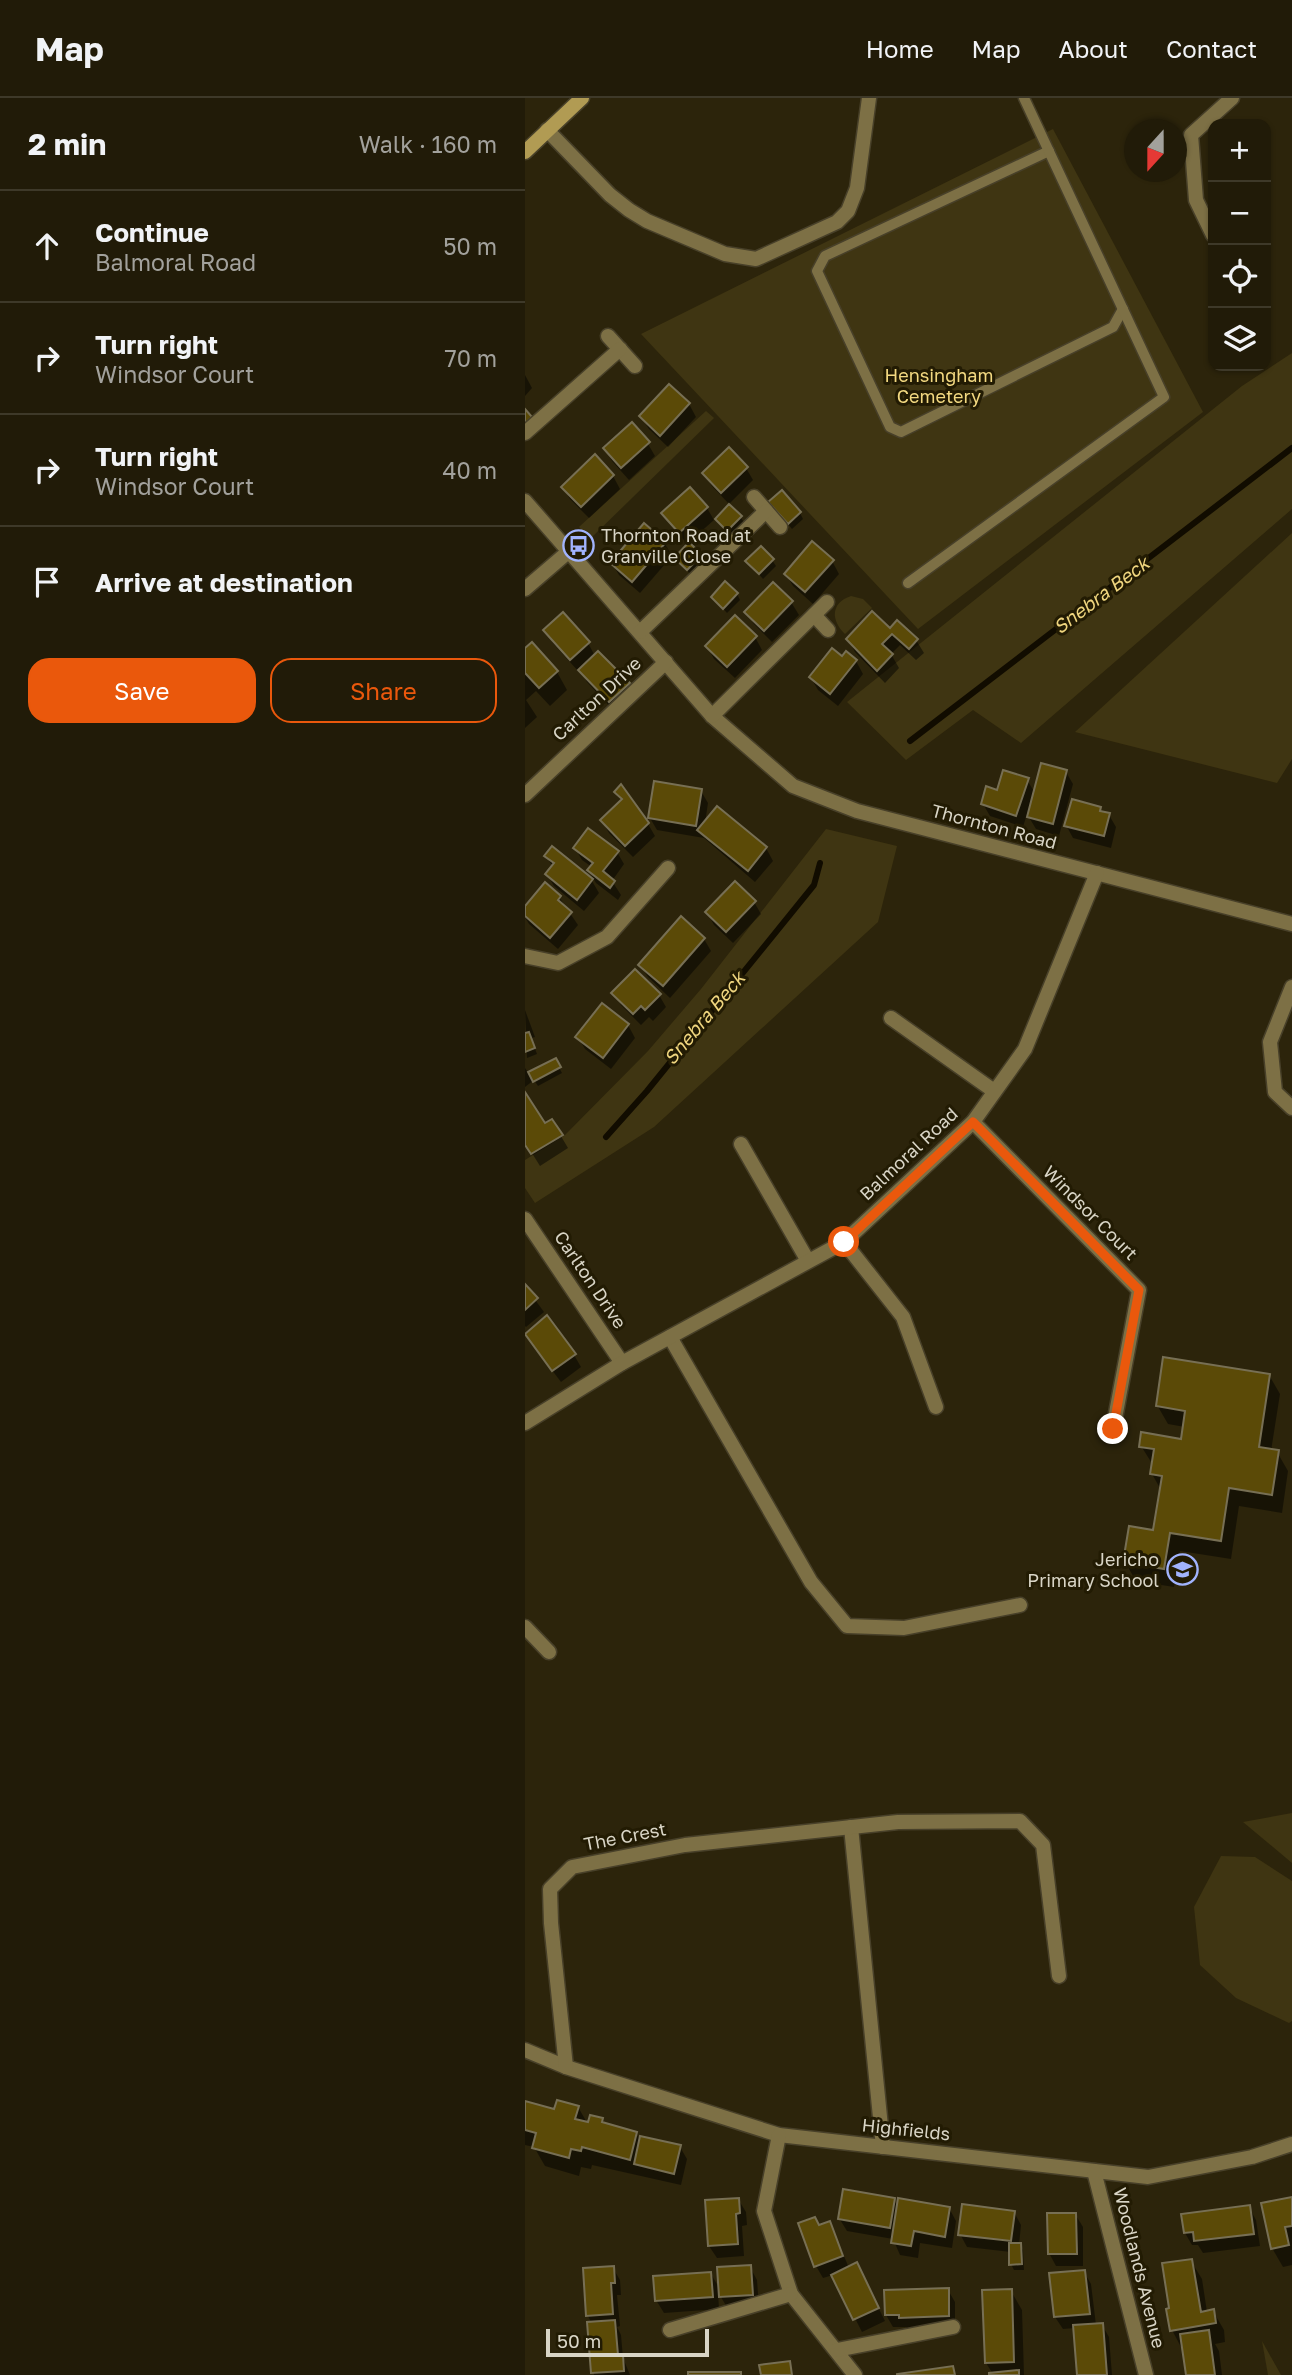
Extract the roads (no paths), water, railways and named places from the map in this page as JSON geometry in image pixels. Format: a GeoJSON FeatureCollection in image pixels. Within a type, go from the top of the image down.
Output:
{"type":"FeatureCollection","features":[{"type":"Feature","properties":{"kind":"main road"},"geometry":{"type":"LineString","coordinates":[[525,152],[582,98]]}},
{"type":"Feature","properties":{"kind":"street"},"geometry":{"type":"LineString","coordinates":[[547,130],[610,195],[629,210],[647,221],[725,254],[756,259],[838,222],[848,211],[857,188],[869,98]]}},
{"type":"Feature","properties":{"kind":"street"},"geometry":{"type":"LineString","coordinates":[[1208,225],[1196,200],[1191,135],[1232,98]]}},
{"type":"Feature","properties":{"kind":"street"},"geometry":{"type":"LineString","coordinates":[[608,336],[635,366]]}},
{"type":"Feature","properties":{"kind":"street"},"geometry":{"type":"LineString","coordinates":[[525,433],[620,349]]}},
{"type":"Feature","properties":{"kind":"street"},"geometry":{"type":"LineString","coordinates":[[754,497],[779,527]]}},
{"type":"Feature","properties":{"kind":"street","name":"Thornton Road"},"geometry":{"type":"LineString","coordinates":[[525,501],[712,716],[793,786],[857,811],[1292,924]]}},
{"type":"Feature","properties":{"kind":"street"},"geometry":{"type":"LineString","coordinates":[[640,632],[766,511]]}},
{"type":"Feature","properties":{"kind":"street"},"geometry":{"type":"LineString","coordinates":[[525,589],[568,552]]}},
{"type":"Feature","properties":{"kind":"street"},"geometry":{"type":"LineString","coordinates":[[712,716],[827,602]]}},
{"type":"Feature","properties":{"kind":"street"},"geometry":{"type":"LineString","coordinates":[[814,615],[828,630]]}},
{"type":"Feature","properties":{"kind":"street","name":"Carlton Drive"},"geometry":{"type":"LineString","coordinates":[[525,795],[666,662]]}},
{"type":"Feature","properties":{"kind":"street"},"geometry":{"type":"LineString","coordinates":[[525,956],[558,962],[607,937],[668,868]]}},
{"type":"Feature","properties":{"kind":"street","name":"Balmoral Road"},"geometry":{"type":"LineString","coordinates":[[525,1423],[622,1363],[844,1242],[973,1122],[1025,1049],[1097,873]]}},
{"type":"Feature","properties":{"kind":"street"},"geometry":{"type":"LineString","coordinates":[[1292,987],[1270,1042],[1275,1092],[1292,1108]]}},
{"type":"Feature","properties":{"kind":"street"},"geometry":{"type":"LineString","coordinates":[[891,1018],[994,1091]]}},
{"type":"Feature","properties":{"kind":"street","name":"Windsor Court"},"geometry":{"type":"LineString","coordinates":[[973,1122],[1139,1290],[1113,1429]]}},
{"type":"Feature","properties":{"kind":"street"},"geometry":{"type":"LineString","coordinates":[[741,1144],[807,1261]]}},
{"type":"Feature","properties":{"kind":"street","name":"Carlton Drive"},"geometry":{"type":"LineString","coordinates":[[525,1219],[622,1363]]}},
{"type":"Feature","properties":{"kind":"street"},"geometry":{"type":"LineString","coordinates":[[844,1242],[902,1317],[936,1407]]}},
{"type":"Feature","properties":{"kind":"street"},"geometry":{"type":"LineString","coordinates":[[670,1336],[811,1582],[847,1626],[904,1628],[1020,1605]]}},
{"type":"Feature","properties":{"kind":"street"},"geometry":{"type":"LineString","coordinates":[[525,1627],[549,1652]]}},
{"type":"Feature","properties":{"kind":"street","name":"The Crest"},"geometry":{"type":"LineString","coordinates":[[566,2067],[550,1889],[572,1867],[685,1845],[898,1822],[1020,1821],[1043,1845],[1059,1976]]}},
{"type":"Feature","properties":{"kind":"street"},"geometry":{"type":"LineString","coordinates":[[851,1826],[883,2147]]}},
{"type":"Feature","properties":{"kind":"street","name":"Highfields"},"geometry":{"type":"LineString","coordinates":[[525,2050],[566,2067],[779,2135],[1148,2177],[1252,2157],[1292,2144]]}},
{"type":"Feature","properties":{"kind":"street"},"geometry":{"type":"LineString","coordinates":[[779,2135],[764,2211],[791,2294],[855,2375]]}},
{"type":"Feature","properties":{"kind":"street","name":"Woodlands Avenue"},"geometry":{"type":"LineString","coordinates":[[1094,2171],[1146,2375]]}},
{"type":"Feature","properties":{"kind":"street"},"geometry":{"type":"LineString","coordinates":[[670,2330],[791,2294]]}},
{"type":"Feature","properties":{"kind":"street"},"geometry":{"type":"LineString","coordinates":[[837,2350],[953,2327]]}},
{"type":"Feature","properties":{"kind":"lane"},"geometry":{"type":"LineString","coordinates":[[908,583],[1164,397],[1024,98]]}},
{"type":"Feature","properties":{"kind":"lane"},"geometry":{"type":"LineString","coordinates":[[1049,151],[825,256],[817,271],[890,427],[901,432],[1113,327],[1123,309]]}},
{"type":"Feature","properties":{"kind":"waterway","name":"Snebra Beck"},"geometry":{"type":"LineString","coordinates":[[910,741],[1292,448]]}},
{"type":"Feature","properties":{"kind":"waterway","name":"Snebra Beck"},"geometry":{"type":"LineString","coordinates":[[606,1137],[647,1091],[814,885],[820,863]]}},
{"type":"Feature","properties":{"kind":"place","name":"Thornton Road at Granville Close"},"geometry":{"type":"Point","coordinates":[578,546]}},
{"type":"Feature","properties":{"kind":"place","name":"Jericho Primary School"},"geometry":{"type":"Point","coordinates":[1182,1570]}},
{"type":"Feature","properties":{"kind":"park label","name":"Hensingham Cemetery"},"geometry":{"type":"Point","coordinates":[939,386]}}]}
